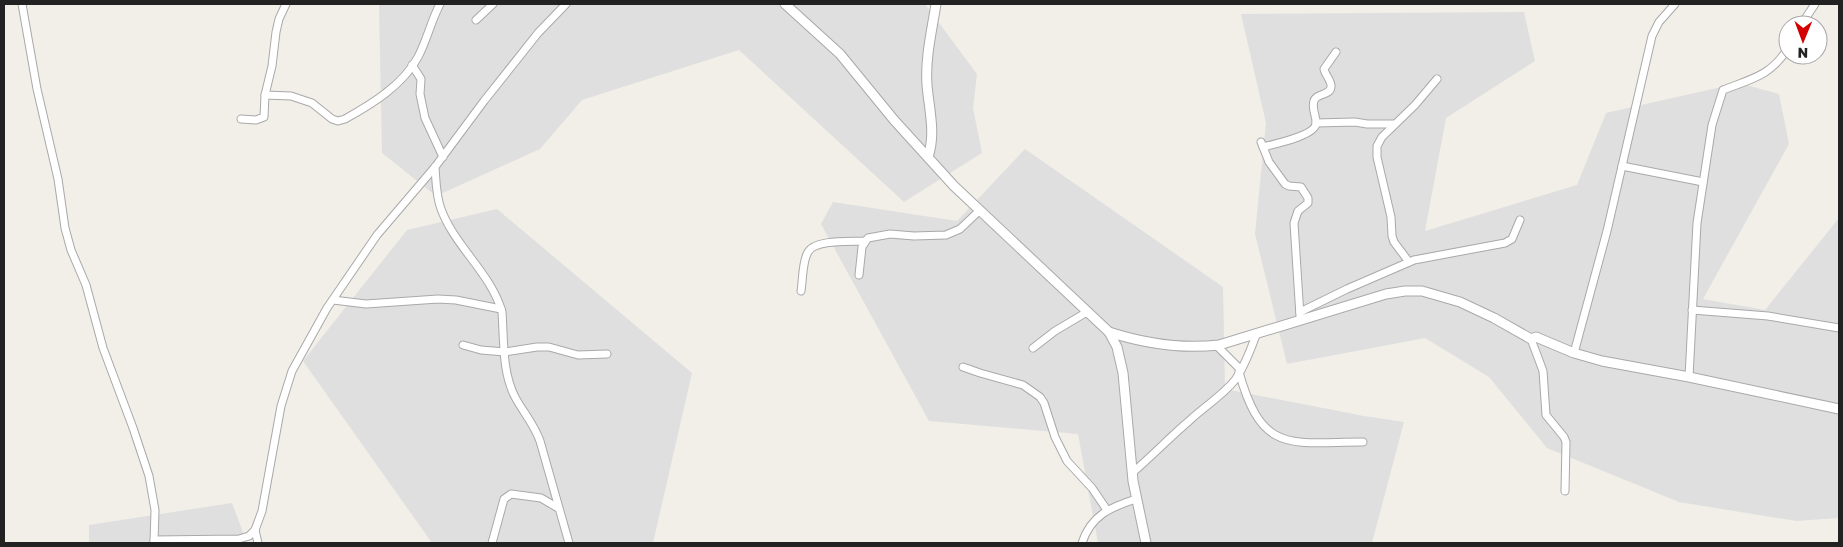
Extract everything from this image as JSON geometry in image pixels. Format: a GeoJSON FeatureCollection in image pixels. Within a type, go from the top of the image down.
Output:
{"type":"FeatureCollection","features":[{"type":"Feature","properties":{"kind":"street"},"geometry":{"type":"LineString","coordinates":[[22,4],[37,89],[58,179],[65,228],[86,285],[103,348],[149,476],[155,510],[154,542],[239,539],[248,536],[255,530],[262,510],[280,406],[292,371],[327,308],[377,235],[443,157],[527,47],[566,4]]}},
{"type":"Feature","properties":{"kind":"street"},"geometry":{"type":"LineString","coordinates":[[241,119],[256,120],[264,118],[265,95],[272,66],[276,32],[279,19],[286,4]]}},
{"type":"Feature","properties":{"kind":"street"},"geometry":{"type":"LineString","coordinates":[[265,95],[292,96],[312,103],[326,116],[338,121],[356,112],[392,88],[406,74],[417,58],[440,4]]}},
{"type":"Feature","properties":{"kind":"street"},"geometry":{"type":"LineString","coordinates":[[476,20],[493,4]]}},
{"type":"Feature","properties":{"kind":"street"},"geometry":{"type":"LineString","coordinates":[[785,4],[840,54],[928,157],[979,211],[1109,332],[1117,347],[1123,373],[1132,474],[1146,543]]}},
{"type":"Feature","properties":{"kind":"street"},"geometry":{"type":"LineString","coordinates":[[928,157],[932,136],[927,84],[929,45],[936,4]]}},
{"type":"Feature","properties":{"kind":"street"},"geometry":{"type":"LineString","coordinates":[[1574,353],[1608,231],[1652,36],[1659,22],[1675,4]]}},
{"type":"Feature","properties":{"kind":"street"},"geometry":{"type":"LineString","coordinates":[[1808,15],[1815,4]]}},
{"type":"Feature","properties":{"kind":"street"},"geometry":{"type":"LineString","coordinates":[[1300,316],[1294,223],[1298,212],[1308,203],[1308,198],[1301,187],[1285,184],[1269,162],[1262,144],[1299,137],[1310,132],[1316,123],[1313,102],[1316,97],[1329,91],[1331,88],[1324,69],[1336,52]]}},
{"type":"Feature","properties":{"kind":"street"},"geometry":{"type":"LineString","coordinates":[[1688,377],[1697,223],[1712,125],[1724,90],[1759,77],[1778,61]]}},
{"type":"Feature","properties":{"kind":"street"},"geometry":{"type":"LineString","coordinates":[[412,66],[421,78],[420,94],[425,118],[443,157]]}},
{"type":"Feature","properties":{"kind":"street"},"geometry":{"type":"LineString","coordinates":[[1409,262],[1394,242],[1392,236],[1391,217],[1384,194],[1377,146],[1394,124],[1415,105],[1437,79]]}},
{"type":"Feature","properties":{"kind":"street"},"geometry":{"type":"LineString","coordinates":[[1316,123],[1394,124]]}},
{"type":"Feature","properties":{"kind":"street"},"geometry":{"type":"LineString","coordinates":[[1622,166],[1703,182]]}},
{"type":"Feature","properties":{"kind":"street"},"geometry":{"type":"LineString","coordinates":[[435,167],[436,190],[441,209],[449,226],[492,288],[501,309],[508,377],[511,388],[515,398],[536,429],[569,543]]}},
{"type":"Feature","properties":{"kind":"street"},"geometry":{"type":"LineString","coordinates":[[801,291],[805,261],[810,248],[825,243],[865,241],[868,238],[890,234],[914,236],[946,235],[960,229],[979,211]]}},
{"type":"Feature","properties":{"kind":"street"},"geometry":{"type":"LineString","coordinates":[[1109,332],[1131,339],[1158,343],[1199,347],[1216,346],[1256,334],[1300,316],[1347,289],[1409,262],[1505,243],[1512,239],[1520,220]]}},
{"type":"Feature","properties":{"kind":"street"},"geometry":{"type":"LineString","coordinates":[[859,275],[860,258],[865,241]]}},
{"type":"Feature","properties":{"kind":"street"},"geometry":{"type":"LineString","coordinates":[[1300,316],[1386,294],[1422,291],[1460,302],[1494,318],[1531,339],[1543,371],[1546,415],[1566,442],[1565,491]]}},
{"type":"Feature","properties":{"kind":"street"},"geometry":{"type":"LineString","coordinates":[[333,300],[366,304],[438,299],[456,300],[501,309]]}},
{"type":"Feature","properties":{"kind":"street"},"geometry":{"type":"LineString","coordinates":[[1692,310],[1768,316],[1839,328]]}},
{"type":"Feature","properties":{"kind":"street"},"geometry":{"type":"LineString","coordinates":[[1032,348],[1059,328],[1087,312]]}},
{"type":"Feature","properties":{"kind":"street"},"geometry":{"type":"LineString","coordinates":[[1132,474],[1187,423],[1220,396],[1240,371],[1256,334]]}},
{"type":"Feature","properties":{"kind":"street"},"geometry":{"type":"LineString","coordinates":[[1531,339],[1536,337],[1574,353],[1602,361],[1839,409]]}},
{"type":"Feature","properties":{"kind":"street"},"geometry":{"type":"LineString","coordinates":[[463,345],[481,350],[505,352],[549,346],[578,355],[607,354]]}},
{"type":"Feature","properties":{"kind":"street"},"geometry":{"type":"LineString","coordinates":[[1216,346],[1240,371],[1256,416],[1262,425],[1279,438],[1313,443],[1363,442]]}},
{"type":"Feature","properties":{"kind":"street"},"geometry":{"type":"LineString","coordinates":[[963,366],[1023,386],[1040,396],[1055,437],[1067,461],[1092,488],[1107,510]]}},
{"type":"Feature","properties":{"kind":"street"},"geometry":{"type":"LineString","coordinates":[[492,543],[504,499],[510,494],[541,498],[558,508]]}},
{"type":"Feature","properties":{"kind":"street"},"geometry":{"type":"LineString","coordinates":[[1082,543],[1099,515],[1136,499]]}},
{"type":"Feature","properties":{"kind":"street"},"geometry":{"type":"LineString","coordinates":[[255,530],[260,543]]}},
{"type":"Feature","properties":{"kind":"shaded area"},"geometry":{"type":"Polygon","coordinates":[[[379,4],[925,4],[977,74],[973,108],[982,153],[904,202],[739,50],[582,100],[540,149],[436,196],[382,153],[379,4]]]}},
{"type":"Feature","properties":{"kind":"shaded area"},"geometry":{"type":"Polygon","coordinates":[[[1524,12],[1535,61],[1446,118],[1425,231],[1577,185],[1606,113],[1739,83],[1779,94],[1789,144],[1703,299],[1765,310],[1839,218],[1839,518],[1796,521],[1679,502],[1547,448],[1489,377],[1425,338],[1287,364],[1255,234],[1266,123],[1241,14],[1524,12]]]}},
{"type":"Feature","properties":{"kind":"shaded area"},"geometry":{"type":"Polygon","coordinates":[[[1025,149],[1223,287],[1225,389],[1404,422],[1372,543],[1098,543],[1078,434],[929,421],[821,224],[833,202],[957,221],[1025,149]]]}},
{"type":"Feature","properties":{"kind":"shaded area"},"geometry":{"type":"Polygon","coordinates":[[[497,209],[692,373],[653,543],[432,543],[303,361],[407,230],[497,209]]]}},
{"type":"Feature","properties":{"kind":"shaded area"},"geometry":{"type":"Polygon","coordinates":[[[232,503],[247,543],[89,543],[89,525],[232,503]]]}}]}
